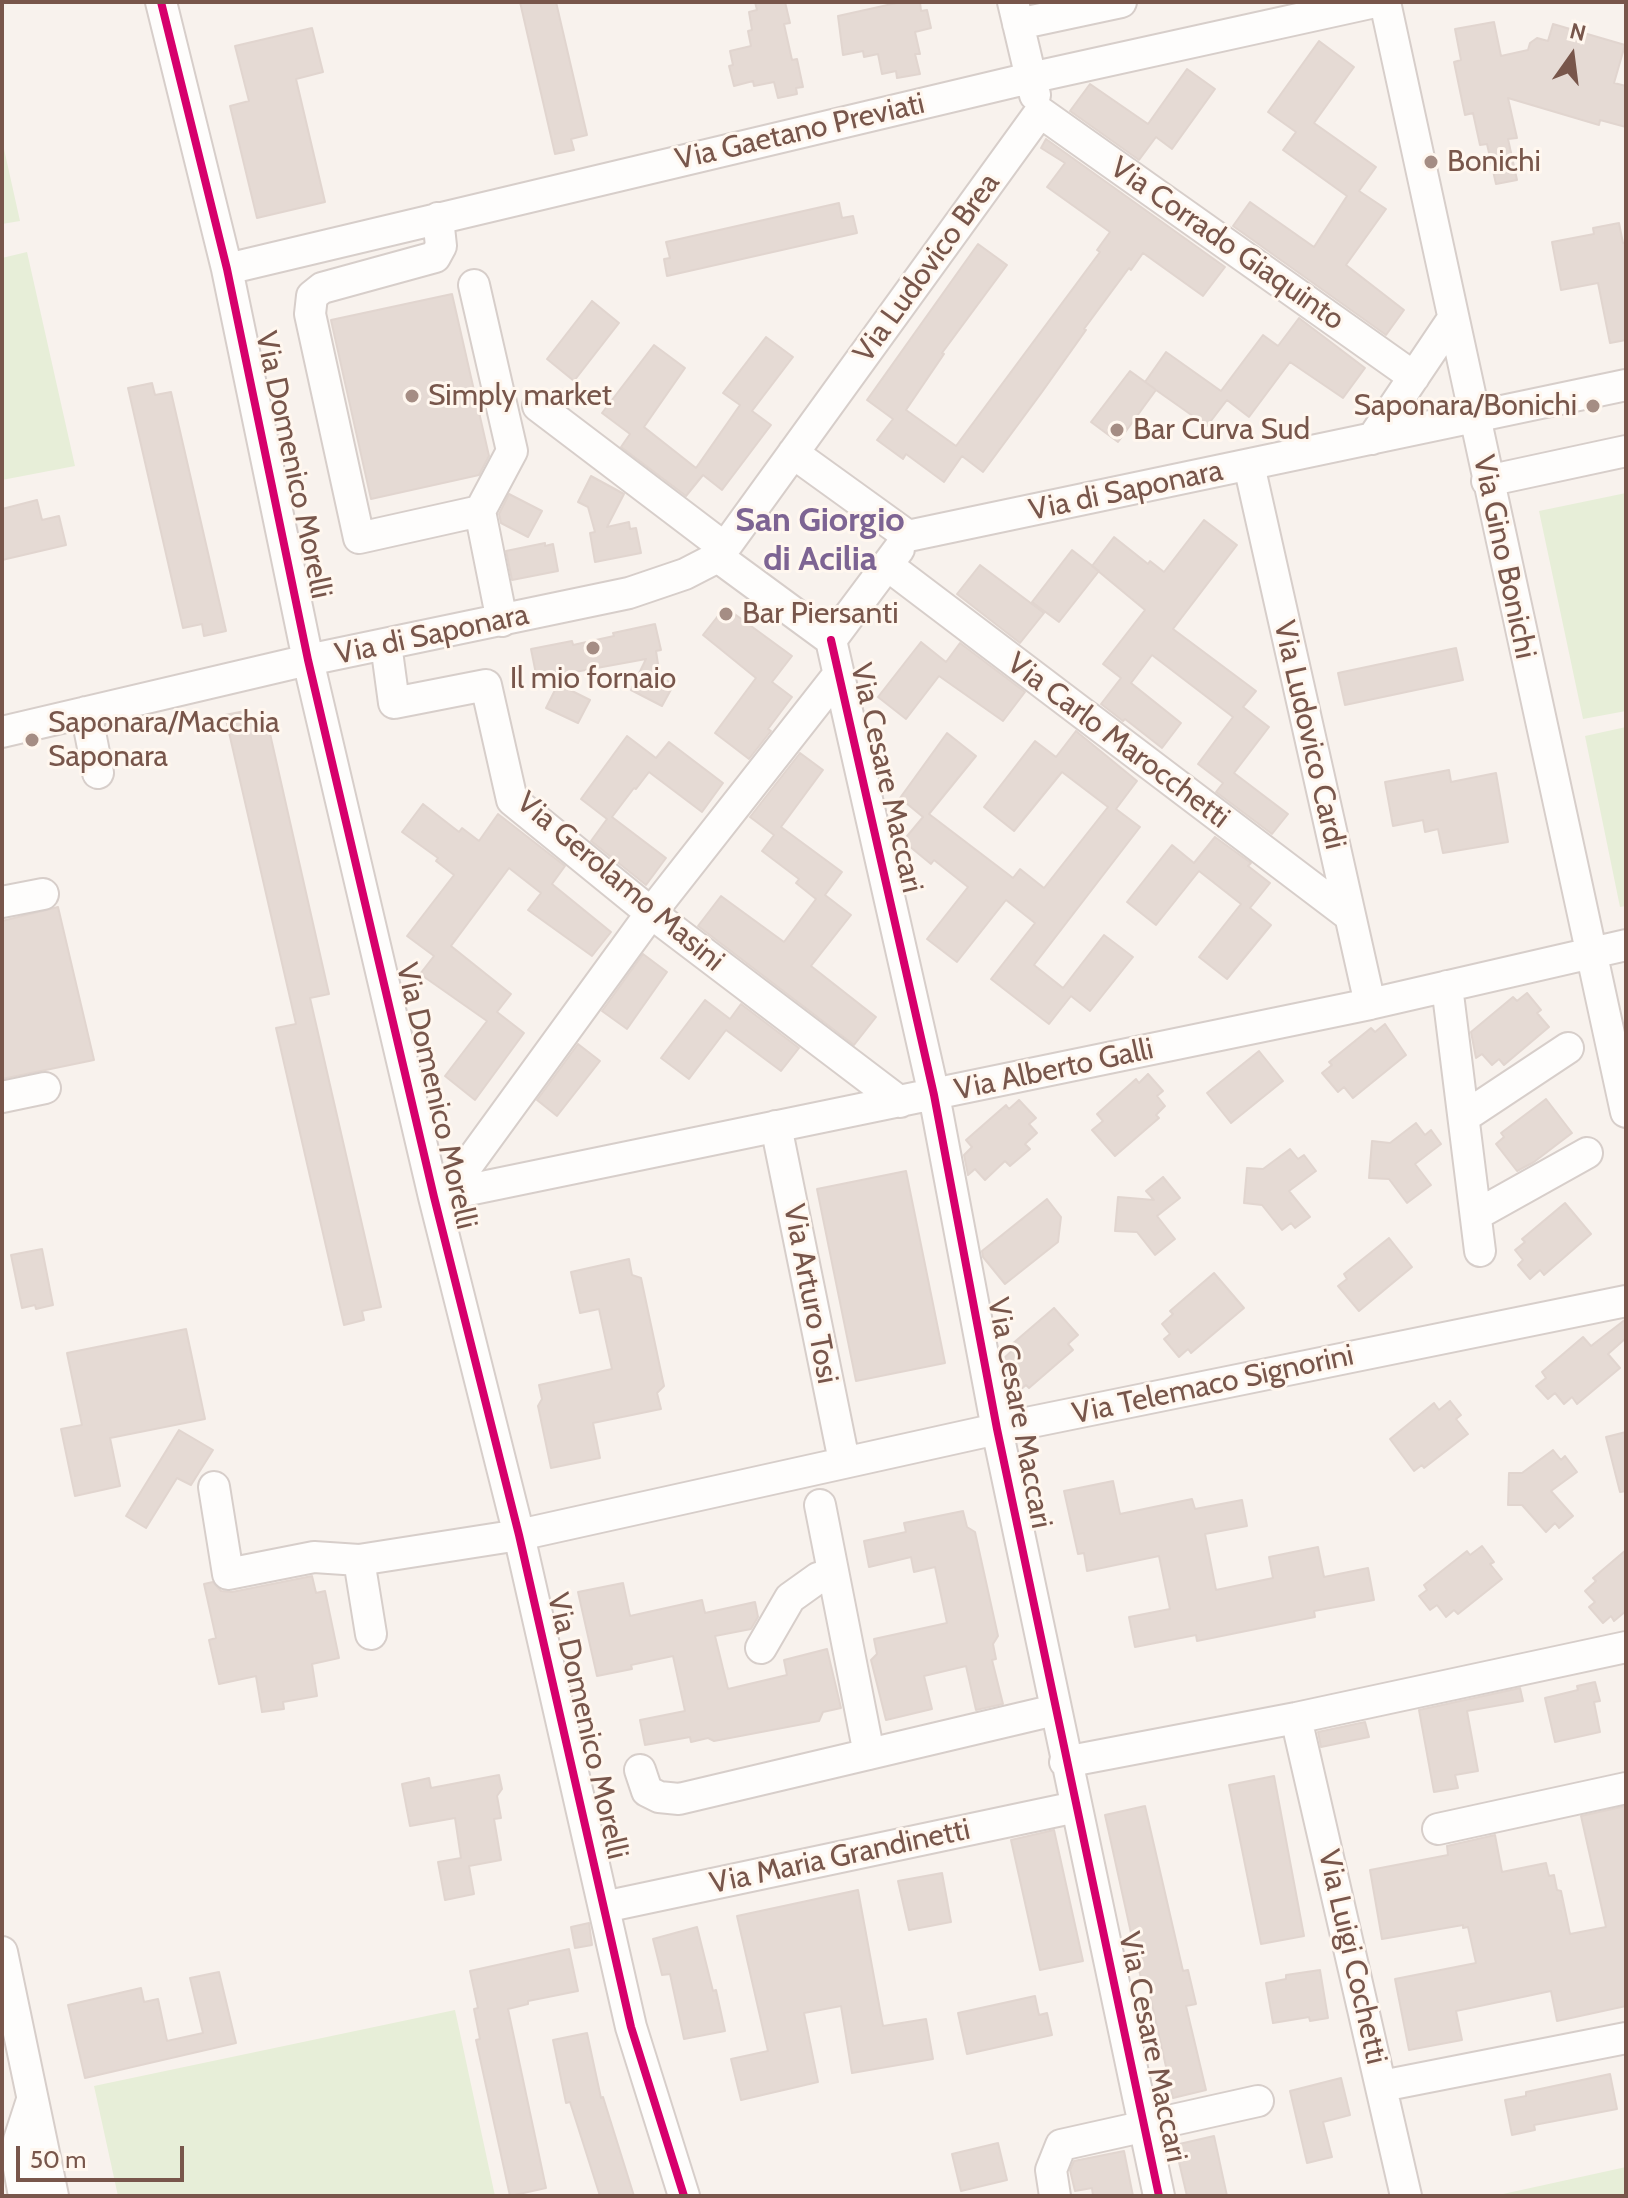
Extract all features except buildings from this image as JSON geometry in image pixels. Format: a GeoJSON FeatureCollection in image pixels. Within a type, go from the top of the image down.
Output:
{"type":"FeatureCollection","features":[{"type":"Feature","properties":{"kind":"street","name":"Via Domenico Morelli"},"geometry":{"type":"LineString","coordinates":[[161,2],[227,269],[308,660],[441,1194],[631,2027],[684,2196]]}},
{"type":"Feature","properties":{"kind":"street"},"geometry":{"type":"LineString","coordinates":[[1040,112],[1015,13],[1121,2]]}},
{"type":"Feature","properties":{"kind":"street","name":"Via Gaetano Previati"},"geometry":{"type":"LineString","coordinates":[[227,269],[1030,78],[1375,2]]}},
{"type":"Feature","properties":{"kind":"street","name":"Via Gino Bonichi"},"geometry":{"type":"LineString","coordinates":[[1385,2],[1626,1112]]}},
{"type":"Feature","properties":{"kind":"street","name":"Via Corrado Giaquinto"},"geometry":{"type":"LineString","coordinates":[[1040,112],[1414,377]]}},
{"type":"Feature","properties":{"kind":"street","name":"Via Ludovico Brea"},"geometry":{"type":"LineString","coordinates":[[722,552],[1040,112]]}},
{"type":"Feature","properties":{"kind":"street"},"geometry":{"type":"LineString","coordinates":[[438,218],[441,246],[435,257],[328,285],[312,296],[310,314],[359,538],[480,511]]}},
{"type":"Feature","properties":{"kind":"street"},"geometry":{"type":"LineString","coordinates":[[474,285],[512,451],[480,511],[502,621]]}},
{"type":"Feature","properties":{"kind":"street"},"geometry":{"type":"LineString","coordinates":[[1372,439],[1452,320]]}},
{"type":"Feature","properties":{"kind":"street","name":"Via di Saponara"},"geometry":{"type":"LineString","coordinates":[[908,536],[1626,385]]}},
{"type":"Feature","properties":{"kind":"street"},"geometry":{"type":"LineString","coordinates":[[538,406],[831,640],[908,536],[793,453]]}},
{"type":"Feature","properties":{"kind":"street"},"geometry":{"type":"LineString","coordinates":[[1487,481],[1626,451]]}},
{"type":"Feature","properties":{"kind":"street","name":"Via Ludovico Cardi"},"geometry":{"type":"LineString","coordinates":[[1249,465],[1370,1004]]}},
{"type":"Feature","properties":{"kind":"street","name":"Via di Saponara"},"geometry":{"type":"LineString","coordinates":[[2,732],[308,660],[502,621],[652,586],[722,552]]}},
{"type":"Feature","properties":{"kind":"street","name":"Via Carlo Marocchetti"},"geometry":{"type":"LineString","coordinates":[[887,565],[1350,916]]}},
{"type":"Feature","properties":{"kind":"street","name":"Via Cesare Maccari"},"geometry":{"type":"LineString","coordinates":[[831,640],[934,1095],[997,1429],[1065,1762],[1159,2196]]}},
{"type":"Feature","properties":{"kind":"street","name":"Via Gerolamo Masini"},"geometry":{"type":"LineString","coordinates":[[386,644],[394,703],[486,685],[512,800],[651,913],[900,1102]]}},
{"type":"Feature","properties":{"kind":"street"},"geometry":{"type":"LineString","coordinates":[[441,1194],[651,913],[838,675]]}},
{"type":"Feature","properties":{"kind":"street"},"geometry":{"type":"LineString","coordinates":[[86,712],[98,773]]}},
{"type":"Feature","properties":{"kind":"street"},"geometry":{"type":"LineString","coordinates":[[2,902],[43,894]]}},
{"type":"Feature","properties":{"kind":"street","name":"Via Alberto Galli"},"geometry":{"type":"LineString","coordinates":[[441,1194],[1370,1004],[1626,945]]}},
{"type":"Feature","properties":{"kind":"street"},"geometry":{"type":"LineString","coordinates":[[1447,986],[1480,1251]]}},
{"type":"Feature","properties":{"kind":"street"},"geometry":{"type":"LineString","coordinates":[[1464,1117],[1568,1048]]}},
{"type":"Feature","properties":{"kind":"street"},"geometry":{"type":"LineString","coordinates":[[2,1097],[45,1088]]}},
{"type":"Feature","properties":{"kind":"street","name":"Via Arturo Tosi"},"geometry":{"type":"LineString","coordinates":[[776,1126],[844,1461]]}},
{"type":"Feature","properties":{"kind":"street"},"geometry":{"type":"LineString","coordinates":[[1476,1215],[1587,1153]]}},
{"type":"Feature","properties":{"kind":"street","name":"Via Telemaco Signorini"},"geometry":{"type":"LineString","coordinates":[[214,1487],[228,1574],[314,1557],[359,1560],[519,1535],[844,1461],[1626,1301]]}},
{"type":"Feature","properties":{"kind":"street"},"geometry":{"type":"LineString","coordinates":[[820,1505],[869,1754]]}},
{"type":"Feature","properties":{"kind":"street"},"geometry":{"type":"LineString","coordinates":[[359,1560],[371,1634]]}},
{"type":"Feature","properties":{"kind":"street"},"geometry":{"type":"LineString","coordinates":[[761,1648],[790,1598],[818,1578],[833,1574]]}},
{"type":"Feature","properties":{"kind":"street"},"geometry":{"type":"LineString","coordinates":[[1065,1762],[1296,1718],[1626,1647]]}},
{"type":"Feature","properties":{"kind":"street"},"geometry":{"type":"LineString","coordinates":[[640,1770],[647,1791],[659,1797],[679,1799],[1055,1710]]}},
{"type":"Feature","properties":{"kind":"street","name":"Via Luigi Cochetti"},"geometry":{"type":"LineString","coordinates":[[1296,1718],[1406,2196]]}},
{"type":"Feature","properties":{"kind":"street"},"geometry":{"type":"LineString","coordinates":[[1438,1829],[1626,1788]]}},
{"type":"Feature","properties":{"kind":"street","name":"Via Maria Grandinetti"},"geometry":{"type":"LineString","coordinates":[[604,1907],[1076,1807]]}},
{"type":"Feature","properties":{"kind":"street"},"geometry":{"type":"LineString","coordinates":[[3,1958],[9,2014],[33,2098],[53,2196]]}},
{"type":"Feature","properties":{"kind":"street"},"geometry":{"type":"LineString","coordinates":[[1382,2086],[1626,2038]]}},
{"type":"Feature","properties":{"kind":"street"},"geometry":{"type":"LineString","coordinates":[[24,2196],[18,2163],[19,2140],[33,2098]]}},
{"type":"Feature","properties":{"kind":"street"},"geometry":{"type":"LineString","coordinates":[[1055,2196],[1051,2170],[1061,2145],[1258,2101]]}},
{"type":"Feature","properties":{"kind":"green space"},"geometry":{"type":"Polygon","coordinates":[[[2,140],[20,221],[2,224],[2,140]]]}},
{"type":"Feature","properties":{"kind":"green space"},"geometry":{"type":"Polygon","coordinates":[[[27,252],[75,466],[2,480],[2,258],[27,252]]]}},
{"type":"Feature","properties":{"kind":"green space"},"geometry":{"type":"Polygon","coordinates":[[[1626,493],[1626,711],[1583,719],[1539,511],[1626,493]]]}},
{"type":"Feature","properties":{"kind":"green space"},"geometry":{"type":"Polygon","coordinates":[[[1626,727],[1626,906],[1620,907],[1585,736],[1626,727]]]}},
{"type":"Feature","properties":{"kind":"green space"},"geometry":{"type":"Polygon","coordinates":[[[455,2010],[495,2196],[118,2196],[94,2086],[455,2010]]]}},
{"type":"Feature","properties":{"kind":"green space"},"geometry":{"type":"Polygon","coordinates":[[[1626,2167],[1626,2196],[1494,2196],[1626,2167]]]}},
{"type":"Feature","properties":{"kind":"cycle path"},"geometry":{"type":"LineString","coordinates":[[161,2],[227,269],[308,660],[434,1197],[519,1535],[631,2027],[684,2196]]}},
{"type":"Feature","properties":{"kind":"cycle path"},"geometry":{"type":"LineString","coordinates":[[831,640],[934,1095],[997,1429],[1159,2196]]}},
{"type":"Feature","properties":{"kind":"place","name":"Bonichi"},"geometry":{"type":"Point","coordinates":[1431,162]}},
{"type":"Feature","properties":{"kind":"place","name":"Simply market"},"geometry":{"type":"Point","coordinates":[412,396]}},
{"type":"Feature","properties":{"kind":"place","name":"Saponara/Bonichi"},"geometry":{"type":"Point","coordinates":[1593,406]}},
{"type":"Feature","properties":{"kind":"place","name":"Bar Curva Sud"},"geometry":{"type":"Point","coordinates":[1117,430]}},
{"type":"Feature","properties":{"kind":"place","name":"Bar Piersanti"},"geometry":{"type":"Point","coordinates":[726,614]}},
{"type":"Feature","properties":{"kind":"place","name":"Il mio fornaio"},"geometry":{"type":"Point","coordinates":[593,648]}},
{"type":"Feature","properties":{"kind":"place","name":"Saponara/Macchia Saponara"},"geometry":{"type":"Point","coordinates":[32,740]}},
{"type":"Feature","properties":{"kind":"district","name":"San Giorgio di Acilia"},"geometry":{"type":"Point","coordinates":[820,540]}}]}
